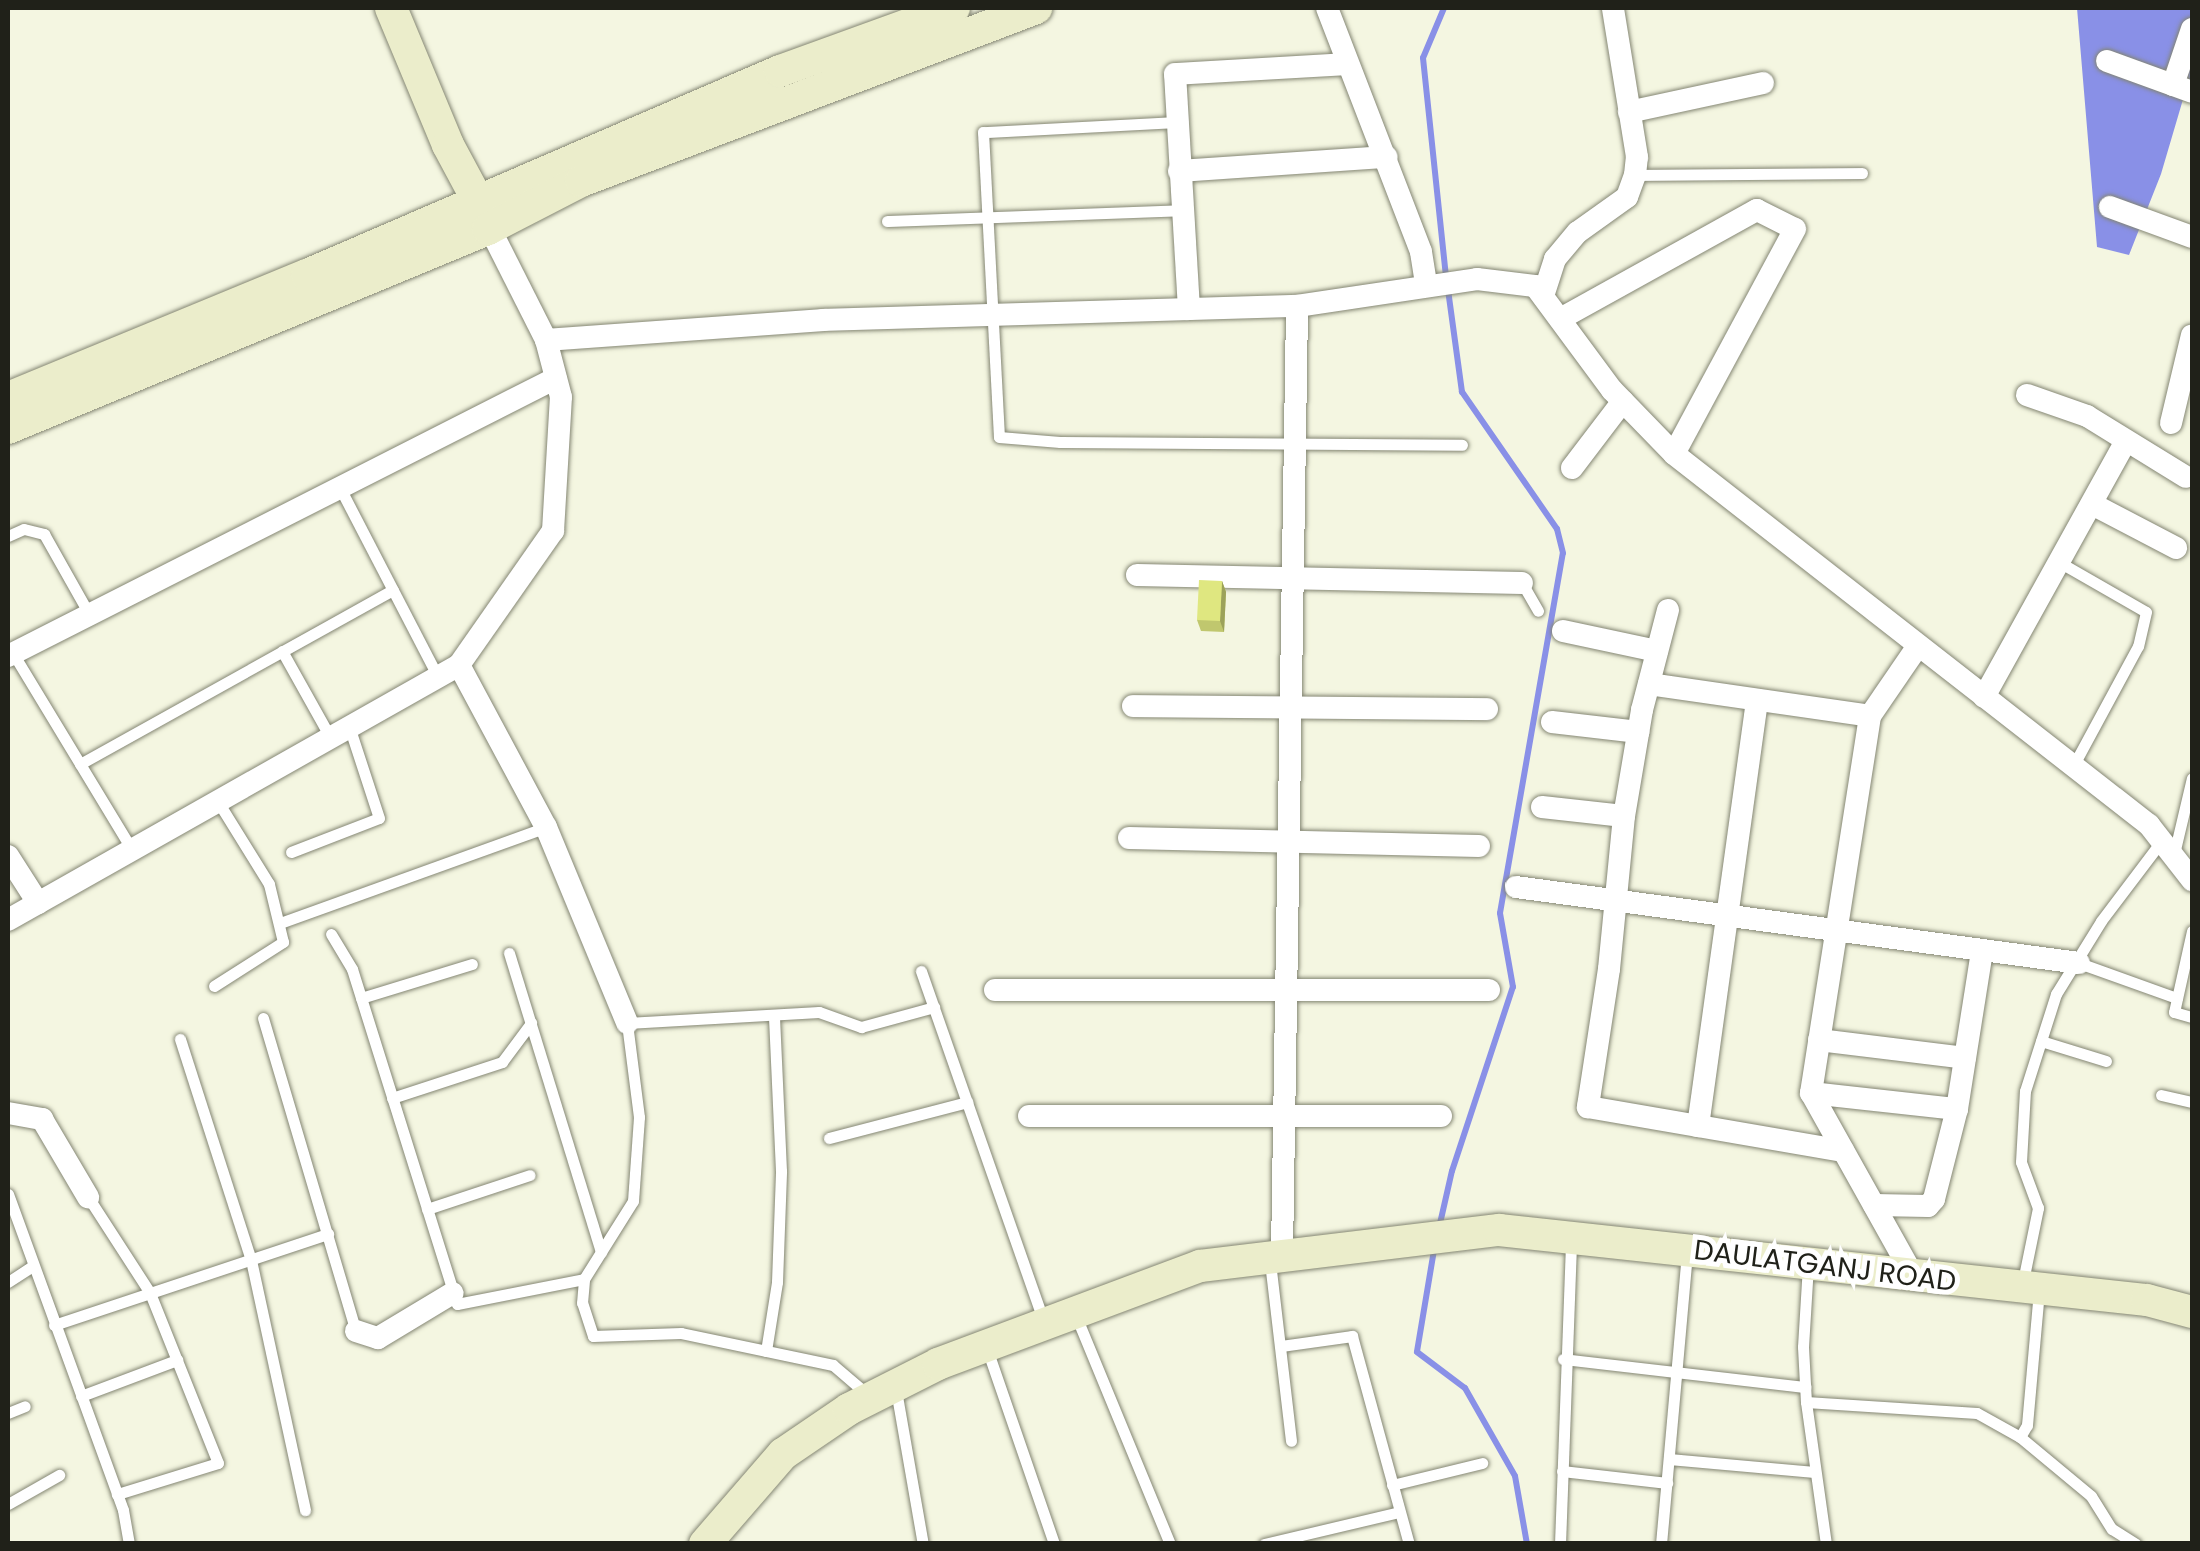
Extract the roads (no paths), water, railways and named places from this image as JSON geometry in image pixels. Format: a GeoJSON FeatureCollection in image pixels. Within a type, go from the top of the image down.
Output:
{"type":"FeatureCollection","features":[{"type":"Feature","properties":{"kind":"main road"},"geometry":{"type":"LineString","coordinates":[[391,8],[448,145],[483,214]]}},
{"type":"Feature","properties":{"kind":"main road"},"geometry":{"type":"LineString","coordinates":[[8,428],[483,214],[780,71],[954,8]]}},
{"type":"Feature","properties":{"kind":"main road"},"geometry":{"type":"LineString","coordinates":[[8,398],[483,214],[581,181],[1036,8]]}},
{"type":"Feature","properties":{"kind":"main road","name":"DAULATGANJ ROAD"},"geometry":{"type":"LineString","coordinates":[[705,1544],[783,1454],[883,1392],[986,1346],[1200,1266],[1499,1230],[2147,1300],[2192,1312]]}},
{"type":"Feature","properties":{"kind":"street"},"geometry":{"type":"LineString","coordinates":[[1327,8],[1346,64],[1387,157],[1430,284]]}},
{"type":"Feature","properties":{"kind":"street"},"geometry":{"type":"LineString","coordinates":[[1543,296],[1556,259],[1578,232],[1627,198],[1635,175],[1630,112],[1613,8]]}},
{"type":"Feature","properties":{"kind":"street"},"geometry":{"type":"LineString","coordinates":[[2107,61],[2183,88],[2192,29]]}},
{"type":"Feature","properties":{"kind":"street"},"geometry":{"type":"LineString","coordinates":[[1188,309],[1175,74],[1346,64]]}},
{"type":"Feature","properties":{"kind":"street"},"geometry":{"type":"LineString","coordinates":[[1630,112],[1762,83]]}},
{"type":"Feature","properties":{"kind":"street"},"geometry":{"type":"LineString","coordinates":[[1180,171],[1387,157]]}},
{"type":"Feature","properties":{"kind":"street"},"geometry":{"type":"LineString","coordinates":[[2110,207],[2192,237]]}},
{"type":"Feature","properties":{"kind":"street"},"geometry":{"type":"LineString","coordinates":[[1560,319],[1757,210],[1795,229],[1674,454]]}},
{"type":"Feature","properties":{"kind":"street"},"geometry":{"type":"LineString","coordinates":[[8,920],[449,671],[553,531],[560,398],[556,378],[546,340],[483,214]]}},
{"type":"Feature","properties":{"kind":"street"},"geometry":{"type":"LineString","coordinates":[[546,340],[824,320],[1297,306],[1477,279],[1535,286],[1623,401],[1674,454],[2073,766],[2168,846],[2192,880]]}},
{"type":"Feature","properties":{"kind":"street"},"geometry":{"type":"LineString","coordinates":[[1276,1255],[1286,990],[1297,306]]}},
{"type":"Feature","properties":{"kind":"street"},"geometry":{"type":"LineString","coordinates":[[2171,423],[2192,335]]}},
{"type":"Feature","properties":{"kind":"street"},"geometry":{"type":"LineString","coordinates":[[9,651],[556,378]]}},
{"type":"Feature","properties":{"kind":"street"},"geometry":{"type":"LineString","coordinates":[[2028,394],[2087,416],[2125,443],[2186,477]]}},
{"type":"Feature","properties":{"kind":"street"},"geometry":{"type":"LineString","coordinates":[[1572,468],[1623,401]]}},
{"type":"Feature","properties":{"kind":"street"},"geometry":{"type":"LineString","coordinates":[[1984,697],[2125,443]]}},
{"type":"Feature","properties":{"kind":"street"},"geometry":{"type":"LineString","coordinates":[[2092,504],[2176,548]]}},
{"type":"Feature","properties":{"kind":"street"},"geometry":{"type":"LineString","coordinates":[[1136,574],[1522,583]]}},
{"type":"Feature","properties":{"kind":"street"},"geometry":{"type":"LineString","coordinates":[[1668,610],[1648,684],[1624,816],[1610,970],[1588,1106],[1844,1151]]}},
{"type":"Feature","properties":{"kind":"street"},"geometry":{"type":"LineString","coordinates":[[1563,631],[1657,651]]}},
{"type":"Feature","properties":{"kind":"street"},"geometry":{"type":"LineString","coordinates":[[1914,1277],[1811,1093],[1870,716],[1918,646]]}},
{"type":"Feature","properties":{"kind":"street"},"geometry":{"type":"LineString","coordinates":[[449,671],[546,827],[627,1024]]}},
{"type":"Feature","properties":{"kind":"street"},"geometry":{"type":"LineString","coordinates":[[1648,684],[1870,716]]}},
{"type":"Feature","properties":{"kind":"street"},"geometry":{"type":"LineString","coordinates":[[1698,1126],[1757,700]]}},
{"type":"Feature","properties":{"kind":"street"},"geometry":{"type":"LineString","coordinates":[[1132,706],[1486,709]]}},
{"type":"Feature","properties":{"kind":"street"},"geometry":{"type":"LineString","coordinates":[[1552,722],[1638,732]]}},
{"type":"Feature","properties":{"kind":"street"},"geometry":{"type":"LineString","coordinates":[[1542,807],[1624,816]]}},
{"type":"Feature","properties":{"kind":"street"},"geometry":{"type":"LineString","coordinates":[[1129,838],[1479,846]]}},
{"type":"Feature","properties":{"kind":"street"},"geometry":{"type":"LineString","coordinates":[[8,856],[38,902]]}},
{"type":"Feature","properties":{"kind":"street"},"geometry":{"type":"LineString","coordinates":[[1516,888],[2078,963]]}},
{"type":"Feature","properties":{"kind":"street"},"geometry":{"type":"LineString","coordinates":[[1874,1205],[1928,1206],[1934,1199],[1957,1109],[1982,951]]}},
{"type":"Feature","properties":{"kind":"street"},"geometry":{"type":"LineString","coordinates":[[995,990],[1490,990]]}},
{"type":"Feature","properties":{"kind":"street"},"geometry":{"type":"LineString","coordinates":[[1819,1040],[1965,1058]]}},
{"type":"Feature","properties":{"kind":"street"},"geometry":{"type":"LineString","coordinates":[[1811,1093],[1957,1109]]}},
{"type":"Feature","properties":{"kind":"street"},"geometry":{"type":"LineString","coordinates":[[8,1113],[42,1118],[88,1197]]}},
{"type":"Feature","properties":{"kind":"street"},"geometry":{"type":"LineString","coordinates":[[1028,1116],[1441,1116]]}},
{"type":"Feature","properties":{"kind":"street"},"geometry":{"type":"LineString","coordinates":[[356,1331],[378,1338],[453,1294]]}},
{"type":"Feature","properties":{"kind":"lane"},"geometry":{"type":"LineString","coordinates":[[1176,122],[982,132],[999,437],[1462,445]]}},
{"type":"Feature","properties":{"kind":"lane"},"geometry":{"type":"LineString","coordinates":[[1635,175],[1862,172]]}},
{"type":"Feature","properties":{"kind":"lane"},"geometry":{"type":"LineString","coordinates":[[887,221],[1182,210]]}},
{"type":"Feature","properties":{"kind":"lane"},"geometry":{"type":"LineString","coordinates":[[340,488],[393,590],[449,671]]}},
{"type":"Feature","properties":{"kind":"lane"},"geometry":{"type":"LineString","coordinates":[[8,536],[24,528],[44,534],[89,614]]}},
{"type":"Feature","properties":{"kind":"lane"},"geometry":{"type":"LineString","coordinates":[[2059,562],[2146,612],[2138,646],[2073,766]]}},
{"type":"Feature","properties":{"kind":"lane"},"geometry":{"type":"LineString","coordinates":[[1522,583],[1538,611]]}},
{"type":"Feature","properties":{"kind":"lane"},"geometry":{"type":"LineString","coordinates":[[80,764],[393,590]]}},
{"type":"Feature","properties":{"kind":"lane"},"geometry":{"type":"LineString","coordinates":[[9,651],[130,848]]}},
{"type":"Feature","properties":{"kind":"lane"},"geometry":{"type":"LineString","coordinates":[[282,652],[339,732],[379,818],[292,852]]}},
{"type":"Feature","properties":{"kind":"lane"},"geometry":{"type":"LineString","coordinates":[[2020,1437],[2026,1424],[2030,1289],[2038,1208],[2021,1162],[2025,1091],[2056,994],[2101,921],[2168,846],[2192,778]]}},
{"type":"Feature","properties":{"kind":"lane"},"geometry":{"type":"LineString","coordinates":[[214,986],[283,942],[268,884],[217,800]]}},
{"type":"Feature","properties":{"kind":"lane"},"geometry":{"type":"LineString","coordinates":[[280,923],[546,827]]}},
{"type":"Feature","properties":{"kind":"lane"},"geometry":{"type":"LineString","coordinates":[[2192,931],[2174,1012],[2192,1016]]}},
{"type":"Feature","properties":{"kind":"lane"},"geometry":{"type":"LineString","coordinates":[[331,934],[352,969],[456,1304],[584,1279]]}},
{"type":"Feature","properties":{"kind":"lane"},"geometry":{"type":"LineString","coordinates":[[509,953],[600,1252]]}},
{"type":"Feature","properties":{"kind":"lane"},"geometry":{"type":"LineString","coordinates":[[2078,963],[2177,998]]}},
{"type":"Feature","properties":{"kind":"lane"},"geometry":{"type":"LineString","coordinates":[[361,998],[472,964]]}},
{"type":"Feature","properties":{"kind":"lane"},"geometry":{"type":"LineString","coordinates":[[921,971],[967,1102],[1060,1318],[1170,1544]]}},
{"type":"Feature","properties":{"kind":"lane"},"geometry":{"type":"LineString","coordinates":[[923,1544],[883,1392],[834,1365],[681,1334],[593,1336],[582,1302],[584,1279],[633,1201],[639,1117],[627,1024],[819,1012],[861,1027],[934,1007]]}},
{"type":"Feature","properties":{"kind":"lane"},"geometry":{"type":"LineString","coordinates":[[766,1351],[777,1282],[781,1171],[774,1015]]}},
{"type":"Feature","properties":{"kind":"lane"},"geometry":{"type":"LineString","coordinates":[[263,1018],[356,1331]]}},
{"type":"Feature","properties":{"kind":"lane"},"geometry":{"type":"LineString","coordinates":[[392,1098],[502,1062],[530,1024]]}},
{"type":"Feature","properties":{"kind":"lane"},"geometry":{"type":"LineString","coordinates":[[180,1039],[251,1260],[306,1510]]}},
{"type":"Feature","properties":{"kind":"lane"},"geometry":{"type":"LineString","coordinates":[[2041,1041],[2106,1061]]}},
{"type":"Feature","properties":{"kind":"lane"},"geometry":{"type":"LineString","coordinates":[[2160,1095],[2192,1102]]}},
{"type":"Feature","properties":{"kind":"lane"},"geometry":{"type":"LineString","coordinates":[[830,1138],[967,1102]]}},
{"type":"Feature","properties":{"kind":"lane"},"geometry":{"type":"LineString","coordinates":[[427,1210],[530,1176]]}},
{"type":"Feature","properties":{"kind":"lane"},"geometry":{"type":"LineString","coordinates":[[8,1194],[117,1494],[129,1544]]}},
{"type":"Feature","properties":{"kind":"lane"},"geometry":{"type":"LineString","coordinates":[[88,1197],[150,1293],[218,1463],[117,1494]]}},
{"type":"Feature","properties":{"kind":"lane"},"geometry":{"type":"LineString","coordinates":[[54,1324],[328,1234]]}},
{"type":"Feature","properties":{"kind":"lane"},"geometry":{"type":"LineString","coordinates":[[1560,1544],[1571,1238]]}},
{"type":"Feature","properties":{"kind":"lane"},"geometry":{"type":"LineString","coordinates":[[1662,1544],[1688,1249]]}},
{"type":"Feature","properties":{"kind":"lane"},"geometry":{"type":"LineString","coordinates":[[1276,1255],[1290,1442]]}},
{"type":"Feature","properties":{"kind":"lane"},"geometry":{"type":"LineString","coordinates":[[1808,1264],[1805,1387],[1826,1544]]}},
{"type":"Feature","properties":{"kind":"lane"},"geometry":{"type":"LineString","coordinates":[[8,1282],[33,1266]]}},
{"type":"Feature","properties":{"kind":"lane"},"geometry":{"type":"LineString","coordinates":[[1281,1346],[1352,1336],[1409,1544]]}},
{"type":"Feature","properties":{"kind":"lane"},"geometry":{"type":"LineString","coordinates":[[986,1346],[1054,1544]]}},
{"type":"Feature","properties":{"kind":"lane"},"geometry":{"type":"LineString","coordinates":[[1564,1359],[1805,1387]]}},
{"type":"Feature","properties":{"kind":"lane"},"geometry":{"type":"LineString","coordinates":[[81,1396],[177,1360]]}},
{"type":"Feature","properties":{"kind":"lane"},"geometry":{"type":"LineString","coordinates":[[1806,1402],[1977,1413],[2020,1437],[2091,1496],[2112,1529],[2136,1544]]}},
{"type":"Feature","properties":{"kind":"lane"},"geometry":{"type":"LineString","coordinates":[[8,1413],[24,1406]]}},
{"type":"Feature","properties":{"kind":"lane"},"geometry":{"type":"LineString","coordinates":[[1669,1459],[1814,1472]]}},
{"type":"Feature","properties":{"kind":"lane"},"geometry":{"type":"LineString","coordinates":[[1392,1485],[1482,1463]]}},
{"type":"Feature","properties":{"kind":"lane"},"geometry":{"type":"LineString","coordinates":[[1562,1472],[1667,1483]]}},
{"type":"Feature","properties":{"kind":"lane"},"geometry":{"type":"LineString","coordinates":[[8,1504],[60,1475]]}},
{"type":"Feature","properties":{"kind":"lane"},"geometry":{"type":"LineString","coordinates":[[1264,1544],[1400,1512]]}},
{"type":"Feature","properties":{"kind":"water"},"geometry":{"type":"Polygon","coordinates":[[[2077,8],[2192,8],[2192,89],[2184,96],[2161,174],[2129,255],[2097,247],[2077,8]]]}},
{"type":"Feature","properties":{"kind":"waterway"},"geometry":{"type":"LineString","coordinates":[[1444,8],[1423,58],[1446,277]]}},
{"type":"Feature","properties":{"kind":"waterway"},"geometry":{"type":"LineString","coordinates":[[1439,1228],[1452,1171],[1513,987],[1500,913],[1563,553],[1557,529],[1462,392],[1448,290]]}},
{"type":"Feature","properties":{"kind":"waterway"},"geometry":{"type":"LineString","coordinates":[[1434,1250],[1417,1352],[1465,1388],[1515,1476],[1527,1544]]}}]}
